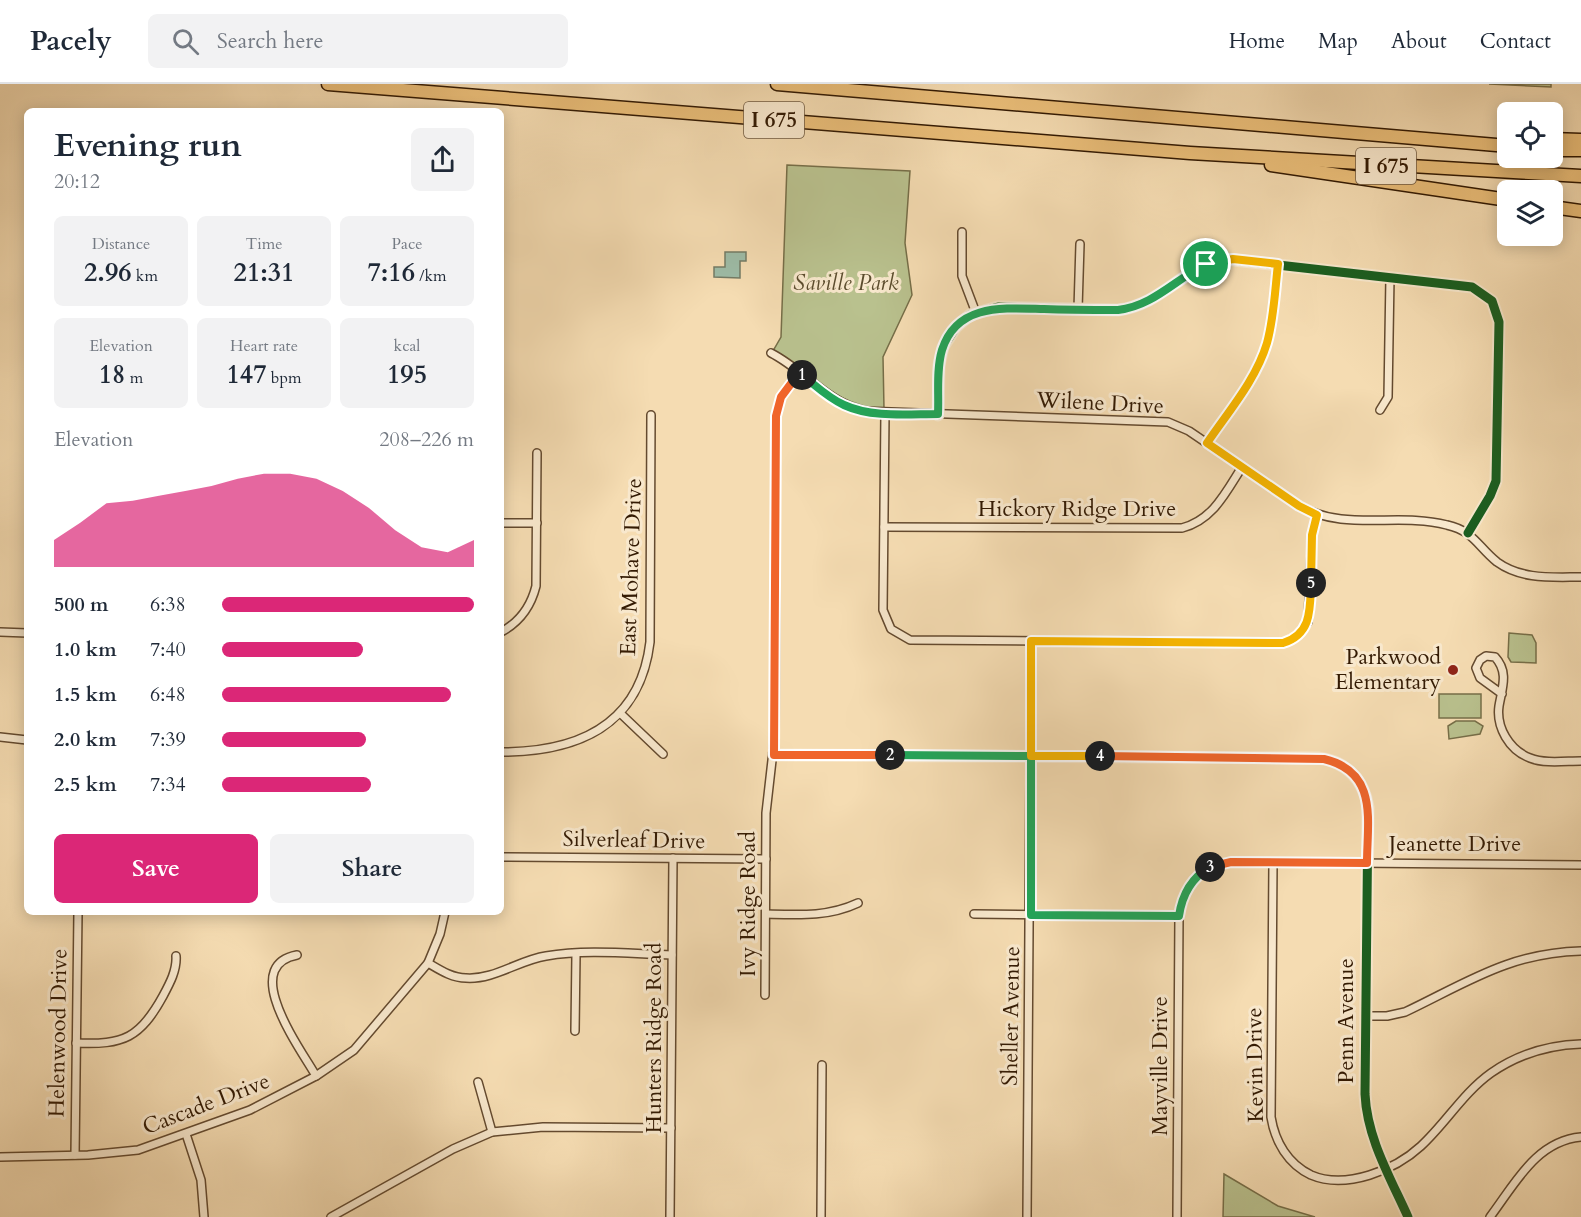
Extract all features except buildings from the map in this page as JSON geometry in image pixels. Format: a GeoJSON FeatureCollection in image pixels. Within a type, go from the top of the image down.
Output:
{"type":"FeatureCollection","features":[{"type":"Feature","properties":{"kind":"highway","name":"I 675"},"geometry":{"type":"LineString","coordinates":[[328,84],[1190,153],[1581,177]]}},
{"type":"Feature","properties":{"kind":"highway","name":"I 675"},"geometry":{"type":"LineString","coordinates":[[777,84],[1390,138],[1497,145]]}},
{"type":"Feature","properties":{"kind":"highway"},"geometry":{"type":"LineString","coordinates":[[1390,138],[1497,139]]}},
{"type":"Feature","properties":{"kind":"highway"},"geometry":{"type":"LineString","coordinates":[[1563,139],[1581,140]]}},
{"type":"Feature","properties":{"kind":"highway"},"geometry":{"type":"LineString","coordinates":[[1563,150],[1581,150]]}},
{"type":"Feature","properties":{"kind":"highway"},"geometry":{"type":"LineString","coordinates":[[1190,153],[1497,198]]}},
{"type":"Feature","properties":{"kind":"highway"},"geometry":{"type":"LineString","coordinates":[[1563,209],[1581,211]]}},
{"type":"Feature","properties":{"kind":"street"},"geometry":{"type":"LineString","coordinates":[[962,232],[962,276],[976,313]]}},
{"type":"Feature","properties":{"kind":"street"},"geometry":{"type":"LineString","coordinates":[[1078,309],[1080,244]]}},
{"type":"Feature","properties":{"kind":"street"},"geometry":{"type":"LineString","coordinates":[[938,414],[939,365],[943,347],[956,327],[976,313],[998,308],[1133,308],[1150,301],[1198,268],[1216,261],[1233,259],[1472,287],[1489,298],[1496,308],[1499,322],[1497,474],[1490,496],[1468,533]]}},
{"type":"Feature","properties":{"kind":"street"},"geometry":{"type":"LineString","coordinates":[[1207,443],[1263,356],[1270,328],[1278,264]]}},
{"type":"Feature","properties":{"kind":"street"},"geometry":{"type":"LineString","coordinates":[[1380,410],[1388,397],[1390,277]]}},
{"type":"Feature","properties":{"kind":"street","name":"Wilene Drive"},"geometry":{"type":"LineString","coordinates":[[771,353],[784,360],[844,405],[863,411],[1156,420],[1181,427],[1299,506],[1317,515],[1346,521],[1436,522],[1468,533],[1498,562],[1521,574],[1581,577]]}},
{"type":"Feature","properties":{"kind":"street","name":"Ivy Ridge Road"},"geometry":{"type":"LineString","coordinates":[[765,994],[766,813],[774,755],[776,416],[781,397],[799,373]]}},
{"type":"Feature","properties":{"kind":"street"},"geometry":{"type":"LineString","coordinates":[[885,413],[884,617],[894,632],[910,640],[1278,643],[1290,640],[1305,627],[1309,616],[1312,535],[1317,515]]}},
{"type":"Feature","properties":{"kind":"street","name":"East Mohave Drive"},"geometry":{"type":"LineString","coordinates":[[620,713],[644,671],[650,642],[651,416]]}},
{"type":"Feature","properties":{"kind":"street"},"geometry":{"type":"LineString","coordinates":[[504,630],[523,614],[533,598],[536,586],[537,453]]}},
{"type":"Feature","properties":{"kind":"street","name":"Hickory Ridge Drive"},"geometry":{"type":"LineString","coordinates":[[884,527],[1182,528],[1197,523],[1210,513],[1242,467]]}},
{"type":"Feature","properties":{"kind":"street"},"geometry":{"type":"LineString","coordinates":[[504,523],[537,524]]}},
{"type":"Feature","properties":{"kind":"street"},"geometry":{"type":"LineString","coordinates":[[0,632],[24,633]]}},
{"type":"Feature","properties":{"kind":"street","name":"Sheller Avenue"},"geometry":{"type":"LineString","coordinates":[[1027,1217],[1031,915],[1031,641]]}},
{"type":"Feature","properties":{"kind":"street"},"geometry":{"type":"LineString","coordinates":[[1502,694],[1480,678],[1476,668],[1480,660],[1486,656],[1495,657],[1502,665],[1504,682],[1502,694],[1499,709],[1500,725],[1514,748],[1529,758],[1546,761],[1581,761]]}},
{"type":"Feature","properties":{"kind":"street"},"geometry":{"type":"LineString","coordinates":[[504,752],[535,752],[563,746],[593,733],[620,713],[663,754]]}},
{"type":"Feature","properties":{"kind":"street"},"geometry":{"type":"LineString","coordinates":[[0,737],[24,740]]}},
{"type":"Feature","properties":{"kind":"street","name":"Penn Avenue"},"geometry":{"type":"LineString","coordinates":[[774,755],[1324,759],[1342,765],[1359,780],[1366,795],[1368,817],[1366,1103],[1371,1130],[1408,1217]]}},
{"type":"Feature","properties":{"kind":"street","name":"Silverleaf Drive"},"geometry":{"type":"LineString","coordinates":[[504,857],[766,859]]}},
{"type":"Feature","properties":{"kind":"street","name":"Hunters Ridge Road"},"geometry":{"type":"LineString","coordinates":[[670,1217],[673,858]]}},
{"type":"Feature","properties":{"kind":"street","name":"Jeanette Drive"},"geometry":{"type":"LineString","coordinates":[[1179,916],[1187,890],[1204,871],[1231,862],[1581,865]]}},
{"type":"Feature","properties":{"kind":"street","name":"Kevin Drive"},"geometry":{"type":"LineString","coordinates":[[1273,862],[1271,1117],[1275,1136],[1291,1161],[1316,1176],[1349,1180],[1404,1158],[1421,1145],[1466,1094],[1502,1066],[1542,1049],[1581,1044]]}},
{"type":"Feature","properties":{"kind":"street"},"geometry":{"type":"LineString","coordinates":[[766,914],[823,915],[858,903]]}},
{"type":"Feature","properties":{"kind":"street"},"geometry":{"type":"LineString","coordinates":[[974,914],[1179,916]]}},
{"type":"Feature","properties":{"kind":"street","name":"Helenwood Drive"},"geometry":{"type":"LineString","coordinates":[[75,1155],[78,915]]}},
{"type":"Feature","properties":{"kind":"street","name":"Cascade Drive"},"geometry":{"type":"LineString","coordinates":[[0,1157],[124,1152],[186,1134],[257,1107],[316,1076],[354,1050],[428,963],[440,934],[444,915]]}},
{"type":"Feature","properties":{"kind":"street","name":"Mayville Drive"},"geometry":{"type":"LineString","coordinates":[[1177,1217],[1179,916]]}},
{"type":"Feature","properties":{"kind":"street"},"geometry":{"type":"LineString","coordinates":[[1366,1016],[1387,1016],[1405,1012],[1507,963],[1532,956],[1581,951]]}},
{"type":"Feature","properties":{"kind":"street"},"geometry":{"type":"LineString","coordinates":[[575,1031],[576,954]]}},
{"type":"Feature","properties":{"kind":"street"},"geometry":{"type":"LineString","coordinates":[[428,963],[459,978],[477,978],[533,958],[576,954],[672,955]]}},
{"type":"Feature","properties":{"kind":"street"},"geometry":{"type":"LineString","coordinates":[[297,955],[282,959],[275,966],[271,987],[279,1009],[316,1076]]}},
{"type":"Feature","properties":{"kind":"street"},"geometry":{"type":"LineString","coordinates":[[76,1043],[99,1044],[121,1040],[144,1026],[171,982],[176,956]]}},
{"type":"Feature","properties":{"kind":"street"},"geometry":{"type":"LineString","coordinates":[[821,1217],[822,1065]]}},
{"type":"Feature","properties":{"kind":"street"},"geometry":{"type":"LineString","coordinates":[[478,1082],[492,1132]]}},
{"type":"Feature","properties":{"kind":"street"},"geometry":{"type":"LineString","coordinates":[[331,1217],[453,1149],[492,1132],[531,1127],[671,1128]]}},
{"type":"Feature","properties":{"kind":"street"},"geometry":{"type":"LineString","coordinates":[[186,1134],[201,1180],[204,1217]]}},
{"type":"Feature","properties":{"kind":"street"},"geometry":{"type":"LineString","coordinates":[[1490,1217],[1538,1154],[1553,1144],[1581,1137]]}},
{"type":"Feature","properties":{"kind":"green space"},"geometry":{"type":"Polygon","coordinates":[[[1489,84],[1551,84],[1551,87],[1489,84]]]}},
{"type":"Feature","properties":{"kind":"green space","name":"Saville Park"},"geometry":{"type":"Polygon","coordinates":[[[787,165],[910,171],[905,243],[912,295],[883,357],[884,409],[866,406],[837,395],[773,351],[781,337],[787,165]]]}},
{"type":"Feature","properties":{"kind":"green space"},"geometry":{"type":"Polygon","coordinates":[[[1509,633],[1532,635],[1536,643],[1536,663],[1511,662],[1508,657],[1509,633]]]}},
{"type":"Feature","properties":{"kind":"green space"},"geometry":{"type":"Polygon","coordinates":[[[1439,694],[1481,694],[1481,718],[1439,718],[1439,694]]]}},
{"type":"Feature","properties":{"kind":"green space"},"geometry":{"type":"Polygon","coordinates":[[[1456,721],[1475,721],[1483,726],[1480,734],[1449,739],[1448,726],[1456,721]]]}},
{"type":"Feature","properties":{"kind":"green space"},"geometry":{"type":"Polygon","coordinates":[[[1224,1174],[1278,1206],[1315,1217],[1223,1217],[1224,1174]]]}},
{"type":"Feature","properties":{"kind":"shaded area"},"geometry":{"type":"Polygon","coordinates":[[[725,252],[746,252],[746,261],[740,261],[740,278],[714,277],[714,267],[725,267],[725,252]]]}},
{"type":"Feature","properties":{"kind":"cycle path"},"geometry":{"type":"LineString","coordinates":[[938,415],[939,365],[943,347],[956,327],[970,315],[998,307],[1118,310],[1133,307],[1160,294],[1197,269],[1225,259],[1472,287],[1492,301],[1499,322],[1496,481],[1490,496],[1468,533]]}},
{"type":"Feature","properties":{"kind":"cycle path"},"geometry":{"type":"LineString","coordinates":[[774,755],[1318,758],[1337,763],[1345,768],[1358,780],[1368,807],[1365,1094],[1367,1110],[1380,1157],[1408,1217]]}},
{"type":"Feature","properties":{"kind":"place","name":"Parkwood Elementary"},"geometry":{"type":"Point","coordinates":[1453,670]}},
{"type":"Feature","properties":{"kind":"route"},"geometry":{"type":"LineString","coordinates":[[1206,264],[1150,301],[1133,308],[1118,310],[993,308],[970,315],[956,327],[943,347],[939,365],[938,414],[872,412],[853,409],[836,401],[799,373],[777,406],[774,755],[1031,756],[1031,915],[1179,916],[1183,898],[1192,882],[1204,871],[1219,864],[1231,862],[1367,863],[1368,807],[1366,795],[1359,780],[1332,760],[1318,758],[1031,756],[1031,641],[1283,643],[1297,636],[1308,622],[1312,529],[1317,515],[1299,506],[1207,443],[1263,356],[1270,328],[1278,264],[1233,259],[1206,264]]}}]}
